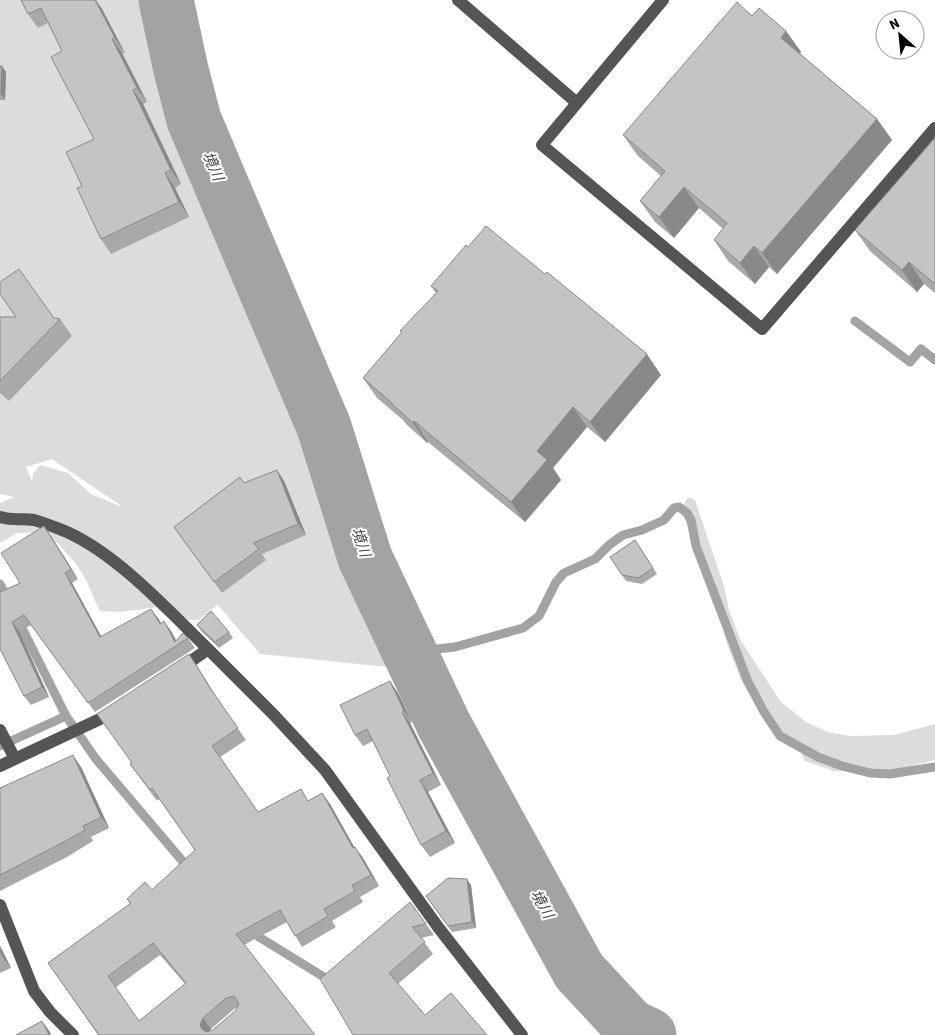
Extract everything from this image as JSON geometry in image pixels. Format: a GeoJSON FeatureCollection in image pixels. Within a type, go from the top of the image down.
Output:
{"type":"FeatureCollection","features":[{"type":"Feature","properties":{"kind":"street"},"geometry":{"type":"LineString","coordinates":[[458,0],[577,102]]}},
{"type":"Feature","properties":{"kind":"street"},"geometry":{"type":"LineString","coordinates":[[663,0],[542,144],[762,329],[935,128]]}},
{"type":"Feature","properties":{"kind":"street"},"geometry":{"type":"LineString","coordinates":[[0,517],[10,520],[33,520],[67,532],[90,545],[127,572],[274,714],[325,770],[438,927],[522,1035]]}},
{"type":"Feature","properties":{"kind":"street"},"geometry":{"type":"LineString","coordinates":[[171,674],[208,649]]}},
{"type":"Feature","properties":{"kind":"street"},"geometry":{"type":"LineString","coordinates":[[0,766],[91,724],[124,704]]}},
{"type":"Feature","properties":{"kind":"street"},"geometry":{"type":"LineString","coordinates":[[0,730],[15,759]]}},
{"type":"Feature","properties":{"kind":"street"},"geometry":{"type":"LineString","coordinates":[[0,905],[34,991],[50,1012],[74,1035]]}},
{"type":"Feature","properties":{"kind":"shaded area"},"geometry":{"type":"Polygon","coordinates":[[[0,0],[152,0],[168,72],[398,668],[260,654],[217,604],[199,620],[188,620],[158,607],[120,612],[100,611],[79,569],[47,532],[17,533],[0,543],[0,503],[14,497],[0,494],[0,0]],[[52,459],[26,467],[32,481],[33,474],[40,465],[68,473],[91,494],[120,505],[52,459]]]}},
{"type":"Feature","properties":{"kind":"shaded area"},"geometry":{"type":"Polygon","coordinates":[[[688,497],[695,500],[724,586],[729,610],[740,639],[780,701],[806,722],[828,732],[850,736],[894,735],[935,724],[935,760],[887,772],[834,771],[805,761],[800,751],[780,741],[741,680],[728,647],[716,603],[701,565],[696,543],[682,513],[682,507],[688,497]]]}},
{"type":"Feature","properties":{"kind":"building"},"geometry":{"type":"Polygon","coordinates":[[[21,0],[95,0],[115,38],[112,39],[137,88],[133,90],[171,170],[165,173],[179,202],[101,239],[77,188],[82,186],[66,152],[94,139],[51,57],[62,51],[41,8],[28,14],[21,0]]]}},
{"type":"Feature","properties":{"kind":"building"},"geometry":{"type":"Polygon","coordinates":[[[737,2],[752,16],[759,8],[786,31],[781,38],[877,119],[762,253],[754,246],[740,263],[714,240],[727,223],[684,187],[659,217],[640,201],[665,171],[623,135],[737,2]]]}},
{"type":"Feature","properties":{"kind":"building"},"geometry":{"type":"Polygon","coordinates":[[[0,66],[2,66],[1,94],[0,94],[0,66]]]}},
{"type":"Feature","properties":{"kind":"building"},"geometry":{"type":"Polygon","coordinates":[[[935,138],[935,284],[909,262],[902,270],[855,230],[935,138]]]}},
{"type":"Feature","properties":{"kind":"building"},"geometry":{"type":"Polygon","coordinates":[[[486,226],[545,274],[547,272],[647,354],[590,422],[573,407],[537,451],[547,460],[511,502],[414,421],[413,423],[363,378],[402,332],[400,331],[438,291],[431,286],[466,245],[468,247],[486,226]]]}},
{"type":"Feature","properties":{"kind":"building"},"geometry":{"type":"Polygon","coordinates":[[[19,269],[54,318],[60,319],[0,381],[0,317],[16,317],[0,294],[0,282],[19,269]]]}},
{"type":"Feature","properties":{"kind":"building"},"geometry":{"type":"Polygon","coordinates":[[[277,470],[298,524],[253,543],[259,549],[214,582],[174,527],[240,477],[244,483],[277,470]]]}},
{"type":"Feature","properties":{"kind":"building"},"geometry":{"type":"Polygon","coordinates":[[[44,526],[71,569],[65,573],[100,637],[151,609],[160,624],[164,621],[175,642],[183,633],[188,638],[88,703],[24,615],[12,622],[42,687],[24,696],[0,649],[0,592],[20,583],[1,553],[44,526]]]}},
{"type":"Feature","properties":{"kind":"building"},"geometry":{"type":"Polygon","coordinates":[[[635,540],[653,568],[638,578],[622,575],[610,557],[635,540]]]}},
{"type":"Feature","properties":{"kind":"building"},"geometry":{"type":"Polygon","coordinates":[[[211,611],[229,632],[215,642],[197,625],[211,611]]]}},
{"type":"Feature","properties":{"kind":"building"},"geometry":{"type":"Polygon","coordinates":[[[189,654],[238,728],[212,746],[258,812],[301,789],[308,801],[322,793],[353,848],[355,847],[371,875],[352,885],[355,891],[324,909],[328,916],[295,936],[280,910],[236,934],[315,1035],[99,1035],[48,963],[131,903],[127,899],[145,882],[152,890],[195,850],[152,788],[150,790],[130,764],[132,763],[97,714],[189,654]],[[153,943],[108,976],[139,1021],[186,983],[153,943]],[[234,996],[226,998],[203,1018],[200,1025],[202,1029],[206,1032],[213,1030],[236,1010],[239,1003],[234,996]]]}},
{"type":"Feature","properties":{"kind":"building"},"geometry":{"type":"Polygon","coordinates":[[[390,681],[404,711],[402,712],[433,773],[420,780],[446,831],[421,845],[387,778],[390,776],[367,729],[355,735],[340,705],[390,681]]]}},
{"type":"Feature","properties":{"kind":"building"},"geometry":{"type":"Polygon","coordinates":[[[73,755],[101,817],[83,826],[85,830],[0,875],[0,788],[73,755]]]}},
{"type":"Feature","properties":{"kind":"building"},"geometry":{"type":"Polygon","coordinates":[[[448,878],[467,879],[472,922],[448,926],[426,896],[448,878]]]}},
{"type":"Feature","properties":{"kind":"building"},"geometry":{"type":"Polygon","coordinates":[[[410,902],[426,924],[412,927],[425,942],[389,973],[425,1015],[451,993],[487,1035],[353,1035],[320,979],[410,902]]]}},
{"type":"Feature","properties":{"kind":"building"},"geometry":{"type":"Polygon","coordinates":[[[42,1021],[49,1035],[16,1035],[42,1021]]]}},
{"type":"Feature","properties":{"kind":"waterway","name":"境川"},"geometry":{"type":"LineString","coordinates":[[166,0],[194,120],[324,427],[365,558],[444,725],[579,971],[630,1026],[649,1035]]}},
{"type":"Feature","properties":{"kind":"waterway"},"geometry":{"type":"LineString","coordinates":[[855,321],[910,362],[921,349],[935,360]]}},
{"type":"Feature","properties":{"kind":"waterway"},"geometry":{"type":"LineString","coordinates":[[410,652],[455,647],[523,628],[539,616],[556,582],[564,573],[595,559],[609,545],[623,535],[642,530],[664,520],[674,508],[679,507],[687,513],[691,520],[696,546],[748,682],[764,712],[780,736],[818,757],[842,766],[870,773],[890,774],[935,767]]}},
{"type":"Feature","properties":{"kind":"waterway"},"geometry":{"type":"LineString","coordinates":[[0,584],[8,600]]}},
{"type":"Feature","properties":{"kind":"waterway"},"geometry":{"type":"LineString","coordinates":[[18,620],[66,716],[96,759],[190,870]]}},
{"type":"Feature","properties":{"kind":"waterway"},"geometry":{"type":"LineString","coordinates":[[0,746],[66,716]]}},
{"type":"Feature","properties":{"kind":"waterway"},"geometry":{"type":"LineString","coordinates":[[251,929],[259,937],[332,982]]}}]}
